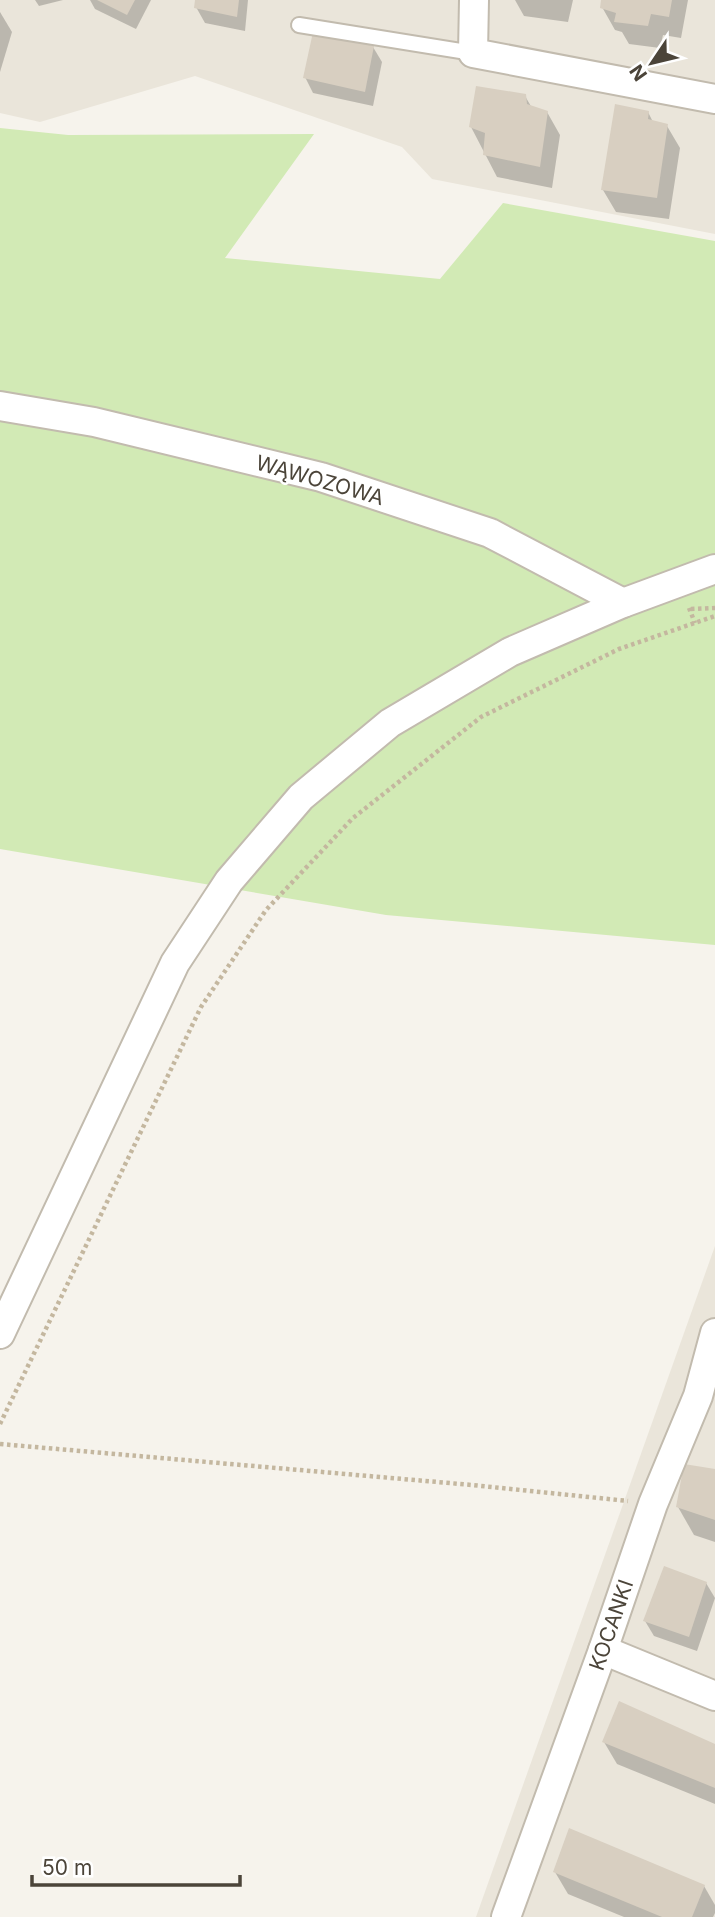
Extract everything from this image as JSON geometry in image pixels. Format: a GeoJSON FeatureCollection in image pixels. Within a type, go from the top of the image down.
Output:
{"type":"FeatureCollection","features":[{"type":"Feature","properties":{"kind":"street"},"geometry":{"type":"LineString","coordinates":[[474,0],[473,53],[715,99]]}},
{"type":"Feature","properties":{"kind":"street","name":"WĄWOZOWA"},"geometry":{"type":"LineString","coordinates":[[0,406],[94,422],[321,477],[490,533],[623,603]]}},
{"type":"Feature","properties":{"kind":"street"},"geometry":{"type":"LineString","coordinates":[[0,1334],[175,963],[238,871],[301,797],[390,723],[510,652],[623,603],[715,569]]}},
{"type":"Feature","properties":{"kind":"street","name":"KOCANKI"},"geometry":{"type":"LineString","coordinates":[[506,1917],[653,1504],[707,1397],[715,1333]]}},
{"type":"Feature","properties":{"kind":"street"},"geometry":{"type":"LineString","coordinates":[[603,1650],[715,1696]]}},
{"type":"Feature","properties":{"kind":"lane"},"geometry":{"type":"LineString","coordinates":[[299,25],[473,53]]}},
{"type":"Feature","properties":{"kind":"path"},"geometry":{"type":"LineString","coordinates":[[0,1424],[201,1007],[266,910],[353,818],[481,717],[620,649],[715,616]]}},
{"type":"Feature","properties":{"kind":"path"},"geometry":{"type":"LineString","coordinates":[[0,1444],[472,1485],[653,1504]]}},
{"type":"Feature","properties":{"kind":"shaded area"},"geometry":{"type":"Polygon","coordinates":[[[0,0],[715,0],[715,234],[432,179],[402,147],[195,76],[40,122],[0,113],[0,0]]]}},
{"type":"Feature","properties":{"kind":"shaded area"},"geometry":{"type":"Polygon","coordinates":[[[715,1246],[715,1917],[476,1917],[715,1246]]]}},
{"type":"Feature","properties":{"kind":"green space"},"geometry":{"type":"Polygon","coordinates":[[[0,128],[68,135],[314,134],[225,258],[440,279],[503,203],[715,241],[715,945],[386,915],[0,849],[0,128]]]}},
{"type":"Feature","properties":{"kind":"building"},"geometry":{"type":"Polygon","coordinates":[[[97,0],[135,0],[127,15],[97,0]]]}},
{"type":"Feature","properties":{"kind":"building"},"geometry":{"type":"Polygon","coordinates":[[[195,0],[239,0],[237,17],[194,8],[195,0]]]}},
{"type":"Feature","properties":{"kind":"building"},"geometry":{"type":"Polygon","coordinates":[[[601,0],[672,0],[669,17],[651,14],[648,26],[614,22],[616,13],[600,8],[601,0]]]}},
{"type":"Feature","properties":{"kind":"building"},"geometry":{"type":"Polygon","coordinates":[[[313,32],[374,46],[365,92],[303,78],[313,32]]]}},
{"type":"Feature","properties":{"kind":"building"},"geometry":{"type":"Polygon","coordinates":[[[476,86],[526,94],[527,104],[548,111],[540,167],[483,155],[485,133],[469,127],[476,86]]]}},
{"type":"Feature","properties":{"kind":"building"},"geometry":{"type":"Polygon","coordinates":[[[615,104],[649,111],[648,119],[668,124],[657,198],[601,190],[615,104]]]}},
{"type":"Feature","properties":{"kind":"building"},"geometry":{"type":"Polygon","coordinates":[[[684,1464],[715,1469],[715,1520],[676,1507],[684,1464]]]}},
{"type":"Feature","properties":{"kind":"building"},"geometry":{"type":"Polygon","coordinates":[[[664,1566],[707,1582],[689,1637],[643,1621],[664,1566]]]}},
{"type":"Feature","properties":{"kind":"building"},"geometry":{"type":"Polygon","coordinates":[[[619,1701],[715,1744],[715,1788],[602,1742],[619,1701]]]}},
{"type":"Feature","properties":{"kind":"building"},"geometry":{"type":"Polygon","coordinates":[[[569,1828],[705,1885],[692,1917],[662,1917],[553,1872],[569,1828]]]}}]}
